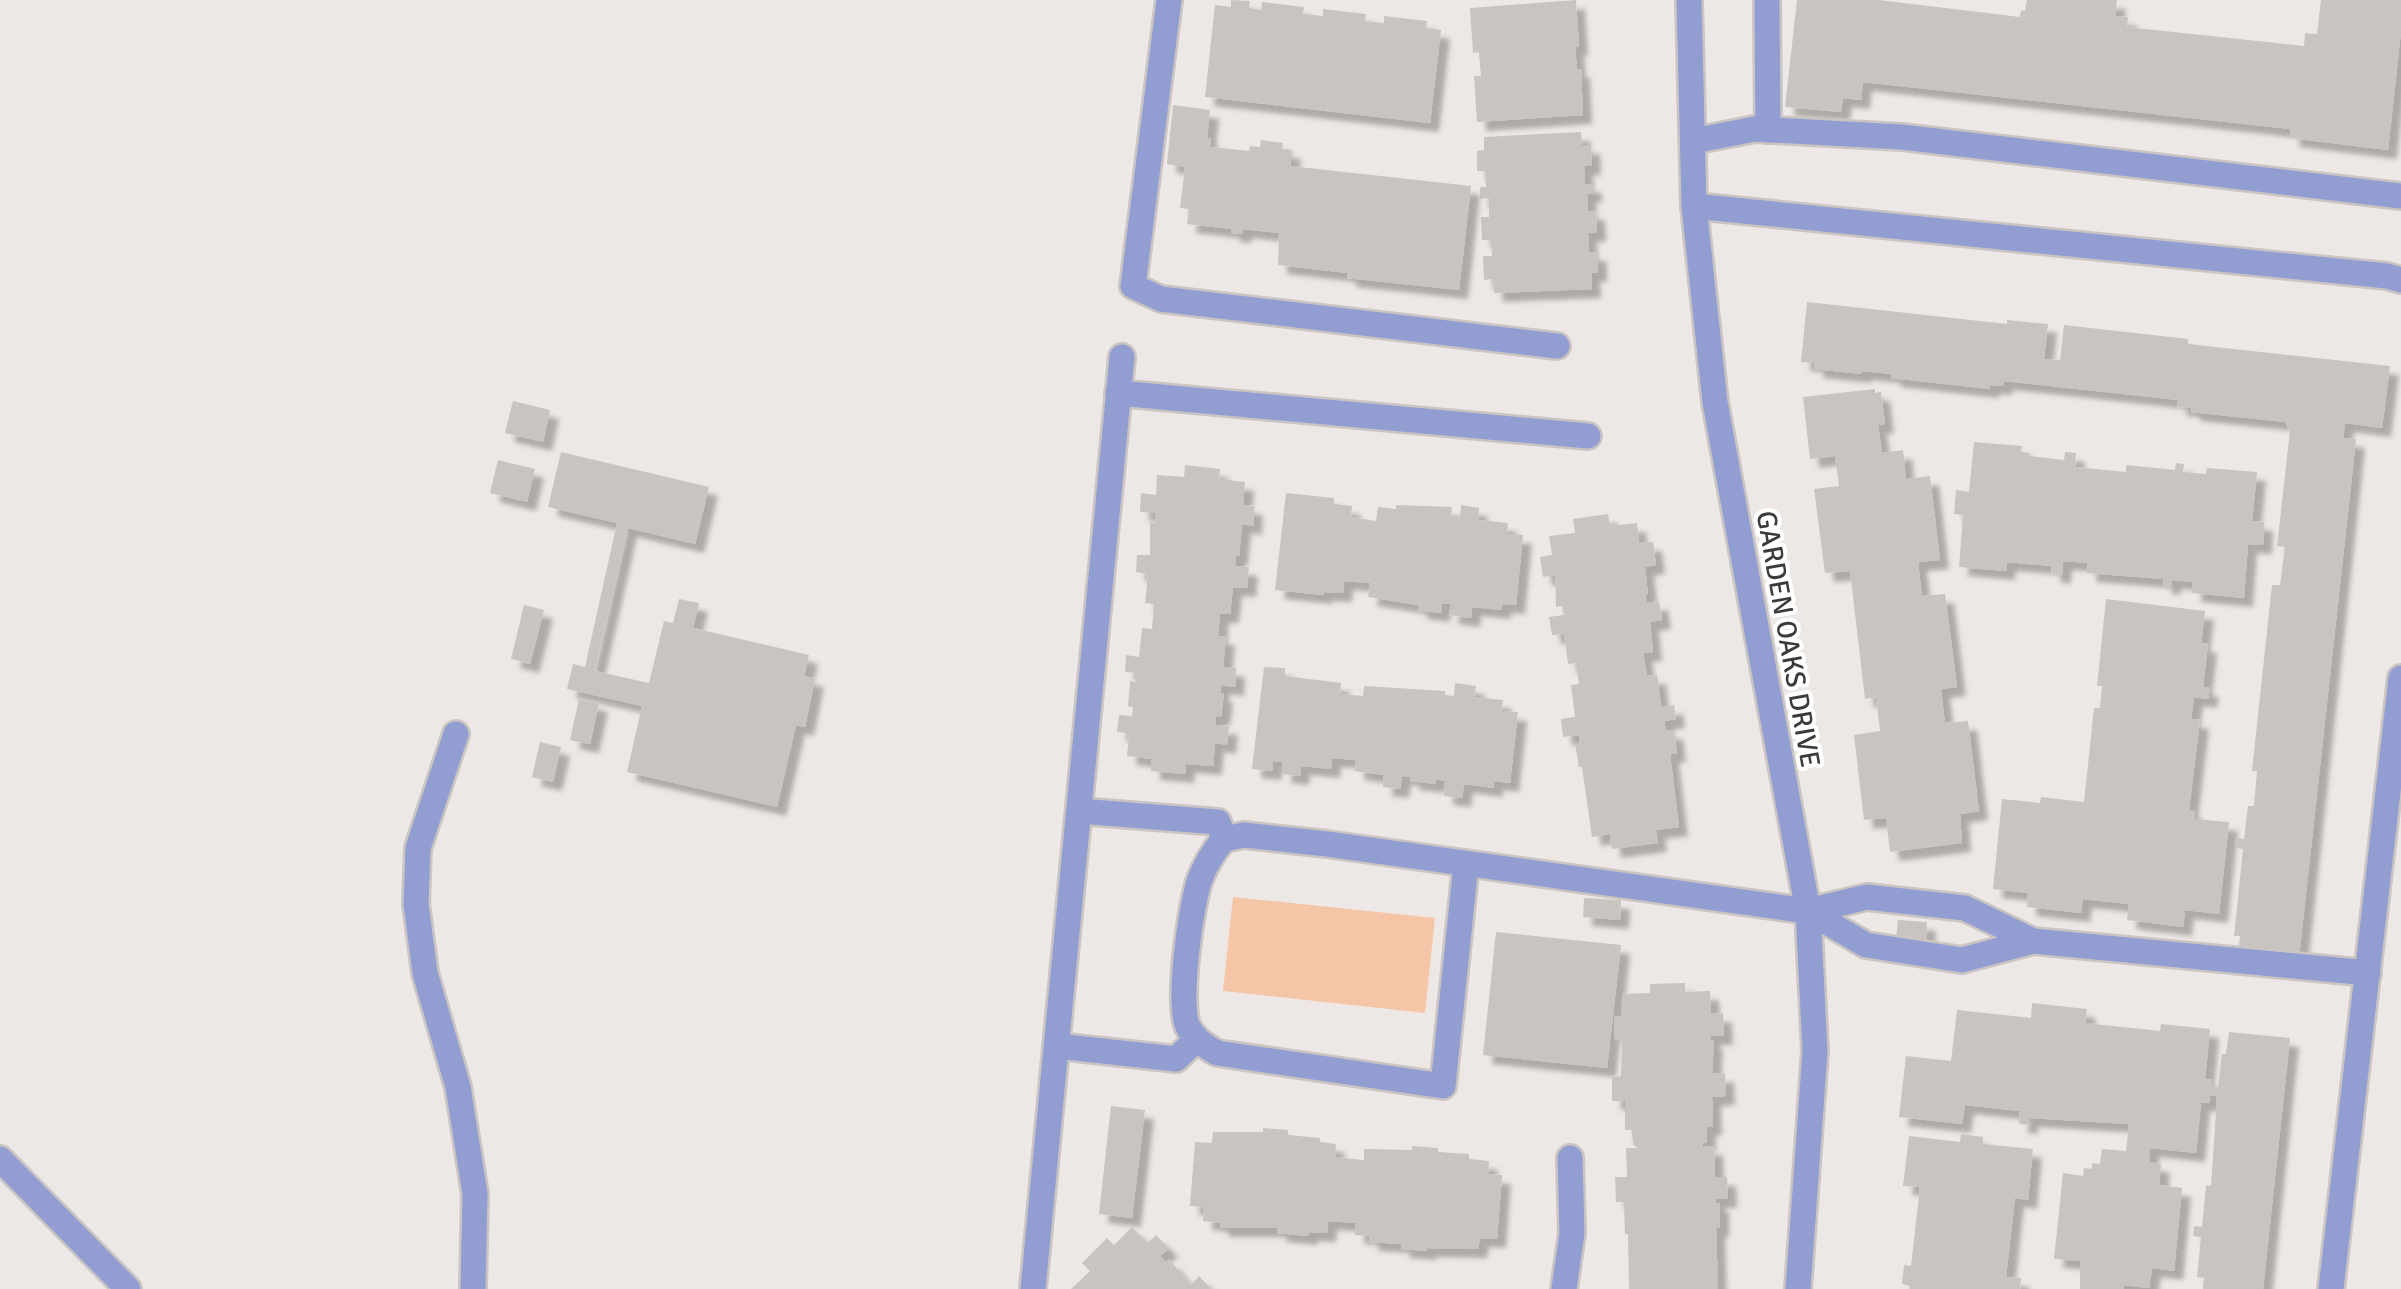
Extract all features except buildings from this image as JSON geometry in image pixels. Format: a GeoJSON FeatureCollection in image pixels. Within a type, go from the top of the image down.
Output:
{"type":"FeatureCollection","features":[{"type":"Feature","properties":{"kind":"street"},"geometry":{"type":"LineString","coordinates":[[1170,0],[1133,286],[1161,299],[1557,346]]}},
{"type":"Feature","properties":{"kind":"street","name":"GARDEN OAKS DRIVE"},"geometry":{"type":"LineString","coordinates":[[1689,0],[1694,206],[1716,402],[1808,912],[1815,1051],[1798,1289]]}},
{"type":"Feature","properties":{"kind":"street"},"geometry":{"type":"LineString","coordinates":[[1767,0],[1768,130]]}},
{"type":"Feature","properties":{"kind":"street"},"geometry":{"type":"LineString","coordinates":[[1693,141],[1754,129],[1902,136],[2401,196]]}},
{"type":"Feature","properties":{"kind":"street"},"geometry":{"type":"LineString","coordinates":[[1694,206],[2401,280]]}},
{"type":"Feature","properties":{"kind":"street"},"geometry":{"type":"LineString","coordinates":[[1034,1289],[1122,356]]}},
{"type":"Feature","properties":{"kind":"street"},"geometry":{"type":"LineString","coordinates":[[1118,393],[1588,436]]}},
{"type":"Feature","properties":{"kind":"street"},"geometry":{"type":"LineString","coordinates":[[2331,1289],[2401,678]]}},
{"type":"Feature","properties":{"kind":"street"},"geometry":{"type":"LineString","coordinates":[[456,734],[418,848],[416,904],[425,974],[458,1087],[475,1194],[473,1289]]}},
{"type":"Feature","properties":{"kind":"street"},"geometry":{"type":"LineString","coordinates":[[1079,811],[1218,822],[1224,838]]}},
{"type":"Feature","properties":{"kind":"street"},"geometry":{"type":"LineString","coordinates":[[1466,864],[1443,1086],[1216,1053],[1196,1040],[1186,1022],[1185,972],[1198,883],[1210,856],[1224,838],[1244,835],[1466,864],[1808,912],[1867,898],[1964,908],[2032,941],[2368,973]]}},
{"type":"Feature","properties":{"kind":"street"},"geometry":{"type":"LineString","coordinates":[[1808,912],[1866,945],[1962,960],[2032,941]]}},
{"type":"Feature","properties":{"kind":"street"},"geometry":{"type":"LineString","coordinates":[[1056,1046],[1176,1059],[1196,1040]]}},
{"type":"Feature","properties":{"kind":"street"},"geometry":{"type":"LineString","coordinates":[[1564,1289],[1572,1234],[1570,1158]]}},
{"type":"Feature","properties":{"kind":"street"},"geometry":{"type":"LineString","coordinates":[[0,1159],[128,1289]]}},
{"type":"Feature","properties":{"kind":"shaded area"},"geometry":{"type":"Polygon","coordinates":[[[1233,897],[1435,918],[1425,1013],[1223,991],[1233,897]]]}}]}
